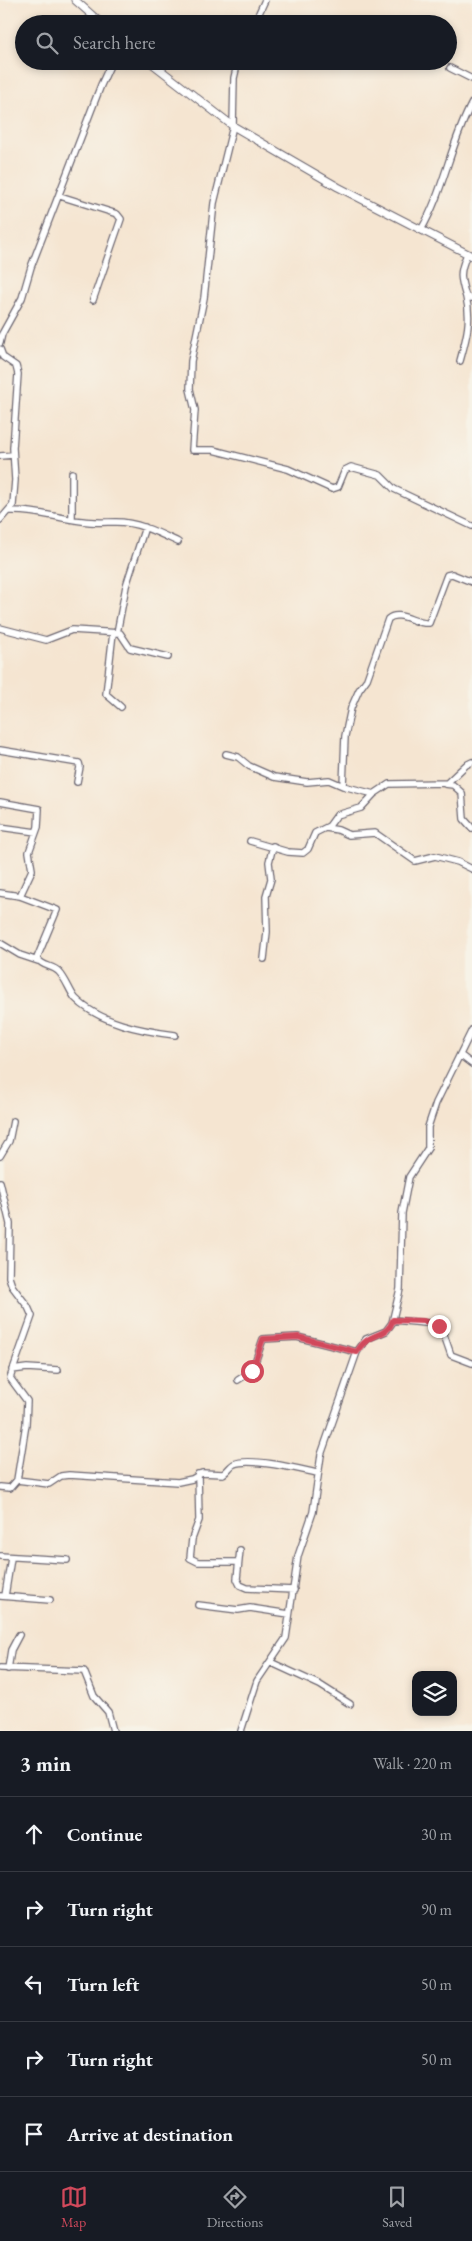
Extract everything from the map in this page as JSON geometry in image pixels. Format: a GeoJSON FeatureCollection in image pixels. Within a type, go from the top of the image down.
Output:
{"type":"FeatureCollection","features":[{"type":"Feature","properties":{"kind":"street"},"geometry":{"type":"LineString","coordinates":[[75,0],[92,15]]}},
{"type":"Feature","properties":{"kind":"street"},"geometry":{"type":"LineString","coordinates":[[258,15],[265,0]]}},
{"type":"Feature","properties":{"kind":"street"},"geometry":{"type":"LineString","coordinates":[[0,343],[2,334],[22,298],[31,267],[108,70]]}},
{"type":"Feature","properties":{"kind":"street"},"geometry":{"type":"LineString","coordinates":[[160,70],[232,126],[290,161],[469,255],[460,275],[469,297],[468,331],[460,361]]}},
{"type":"Feature","properties":{"kind":"street"},"geometry":{"type":"LineString","coordinates":[[236,70],[232,126],[214,203],[204,298],[191,361],[190,389],[195,410],[192,450],[213,450],[288,469],[332,489],[338,487],[345,470],[351,467],[380,475],[398,491],[472,526]]}},
{"type":"Feature","properties":{"kind":"street"},"geometry":{"type":"LineString","coordinates":[[454,70],[472,79]]}},
{"type":"Feature","properties":{"kind":"street"},"geometry":{"type":"LineString","coordinates":[[421,230],[433,210],[455,140],[472,103]]}},
{"type":"Feature","properties":{"kind":"street"},"geometry":{"type":"LineString","coordinates":[[60,196],[117,214],[121,219],[93,300]]}},
{"type":"Feature","properties":{"kind":"street"},"geometry":{"type":"LineString","coordinates":[[0,349],[3,357],[18,370],[13,455],[15,480],[13,505],[10,511],[0,520]]}},
{"type":"Feature","properties":{"kind":"street"},"geometry":{"type":"LineString","coordinates":[[0,456],[13,455]]}},
{"type":"Feature","properties":{"kind":"street"},"geometry":{"type":"LineString","coordinates":[[72,473],[72,519]]}},
{"type":"Feature","properties":{"kind":"street"},"geometry":{"type":"LineString","coordinates":[[10,511],[36,511],[49,516],[94,523],[122,522],[145,527],[178,542]]}},
{"type":"Feature","properties":{"kind":"street"},"geometry":{"type":"LineString","coordinates":[[121,707],[106,694],[115,633],[126,586],[145,527]]}},
{"type":"Feature","properties":{"kind":"street"},"geometry":{"type":"LineString","coordinates":[[343,786],[345,736],[351,708],[359,690],[367,679],[388,619],[398,616],[423,624],[429,623],[447,575],[452,574],[472,582]]}},
{"type":"Feature","properties":{"kind":"street"},"geometry":{"type":"LineString","coordinates":[[0,628],[46,640],[72,630],[115,633],[122,635],[130,648],[168,657]]}},
{"type":"Feature","properties":{"kind":"street"},"geometry":{"type":"LineString","coordinates":[[0,750],[79,764],[78,782]]}},
{"type":"Feature","properties":{"kind":"street"},"geometry":{"type":"LineString","coordinates":[[226,754],[238,757],[249,766],[274,777],[307,782],[329,780],[343,786],[374,794]]}},
{"type":"Feature","properties":{"kind":"street"},"geometry":{"type":"LineString","coordinates":[[442,784],[450,781],[466,765],[472,762]]}},
{"type":"Feature","properties":{"kind":"street"},"geometry":{"type":"LineString","coordinates":[[250,841],[273,846],[288,852],[303,854],[308,849],[315,833],[326,828],[337,815],[361,808],[374,794],[389,784],[453,785],[462,793],[464,819],[472,828]]}},
{"type":"Feature","properties":{"kind":"street"},"geometry":{"type":"LineString","coordinates":[[0,802],[38,808],[36,832],[29,852],[32,870],[20,896]]}},
{"type":"Feature","properties":{"kind":"street"},"geometry":{"type":"LineString","coordinates":[[0,826],[36,832]]}},
{"type":"Feature","properties":{"kind":"street"},"geometry":{"type":"LineString","coordinates":[[326,828],[350,835],[375,833],[415,861],[435,856],[458,862],[472,869]]}},
{"type":"Feature","properties":{"kind":"street"},"geometry":{"type":"LineString","coordinates":[[264,959],[268,927],[266,896],[271,879],[269,859],[273,846]]}},
{"type":"Feature","properties":{"kind":"street"},"geometry":{"type":"LineString","coordinates":[[0,893],[20,896],[57,910],[38,954],[38,961]]}},
{"type":"Feature","properties":{"kind":"street"},"geometry":{"type":"LineString","coordinates":[[0,943],[20,955],[38,961],[59,972],[80,1002],[102,1016],[140,1029],[175,1035]]}},
{"type":"Feature","properties":{"kind":"street"},"geometry":{"type":"LineString","coordinates":[[241,1731],[257,1681],[286,1638],[298,1556],[313,1512],[317,1472],[357,1352],[366,1339],[386,1332],[393,1320],[400,1289],[402,1213],[407,1183],[411,1172],[428,1148],[428,1127],[432,1115],[443,1086],[472,1030]]}},
{"type":"Feature","properties":{"kind":"street"},"geometry":{"type":"LineString","coordinates":[[460,1055],[472,1064]]}},
{"type":"Feature","properties":{"kind":"street"},"geometry":{"type":"LineString","coordinates":[[0,1156],[9,1141],[14,1121]]}},
{"type":"Feature","properties":{"kind":"street"},"geometry":{"type":"LineString","coordinates":[[0,1182],[10,1224],[9,1277],[12,1286],[28,1307],[32,1316],[12,1370],[11,1381],[27,1401],[26,1424],[16,1480],[10,1488],[0,1487]]}},
{"type":"Feature","properties":{"kind":"street"},"geometry":{"type":"LineString","coordinates":[[393,1320],[424,1321],[436,1324],[443,1332],[451,1355],[472,1363]]}},
{"type":"Feature","properties":{"kind":"street"},"geometry":{"type":"LineString","coordinates":[[238,1380],[252,1371],[263,1339],[298,1337],[357,1352]]}},
{"type":"Feature","properties":{"kind":"street"},"geometry":{"type":"LineString","coordinates":[[12,1370],[27,1368],[58,1370]]}},
{"type":"Feature","properties":{"kind":"street"},"geometry":{"type":"LineString","coordinates":[[16,1480],[49,1484],[61,1476],[70,1475],[178,1482],[192,1479],[198,1474],[206,1472],[223,1474],[232,1465],[238,1463],[268,1463],[317,1472]]}},
{"type":"Feature","properties":{"kind":"street"},"geometry":{"type":"LineString","coordinates":[[198,1474],[199,1520],[192,1539],[190,1558],[198,1562],[238,1562]]}},
{"type":"Feature","properties":{"kind":"street"},"geometry":{"type":"LineString","coordinates":[[240,1550],[238,1582],[243,1587],[294,1590]]}},
{"type":"Feature","properties":{"kind":"street"},"geometry":{"type":"LineString","coordinates":[[0,1556],[67,1560]]}},
{"type":"Feature","properties":{"kind":"street"},"geometry":{"type":"LineString","coordinates":[[11,1558],[2,1596],[50,1600]]}},
{"type":"Feature","properties":{"kind":"street"},"geometry":{"type":"LineString","coordinates":[[198,1605],[238,1610],[250,1608],[289,1614]]}},
{"type":"Feature","properties":{"kind":"street"},"geometry":{"type":"LineString","coordinates":[[8,1669],[11,1650],[18,1635]]}},
{"type":"Feature","properties":{"kind":"street"},"geometry":{"type":"LineString","coordinates":[[270,1662],[320,1685],[350,1704]]}},
{"type":"Feature","properties":{"kind":"street"},"geometry":{"type":"LineString","coordinates":[[0,1668],[84,1671],[94,1696],[108,1712],[113,1731]]}},
{"type":"Feature","properties":{"kind":"route"},"geometry":{"type":"LineString","coordinates":[[252,1371],[263,1339],[298,1337],[357,1352],[362,1342],[366,1339],[386,1332],[393,1320],[424,1321],[439,1326]]}}]}
